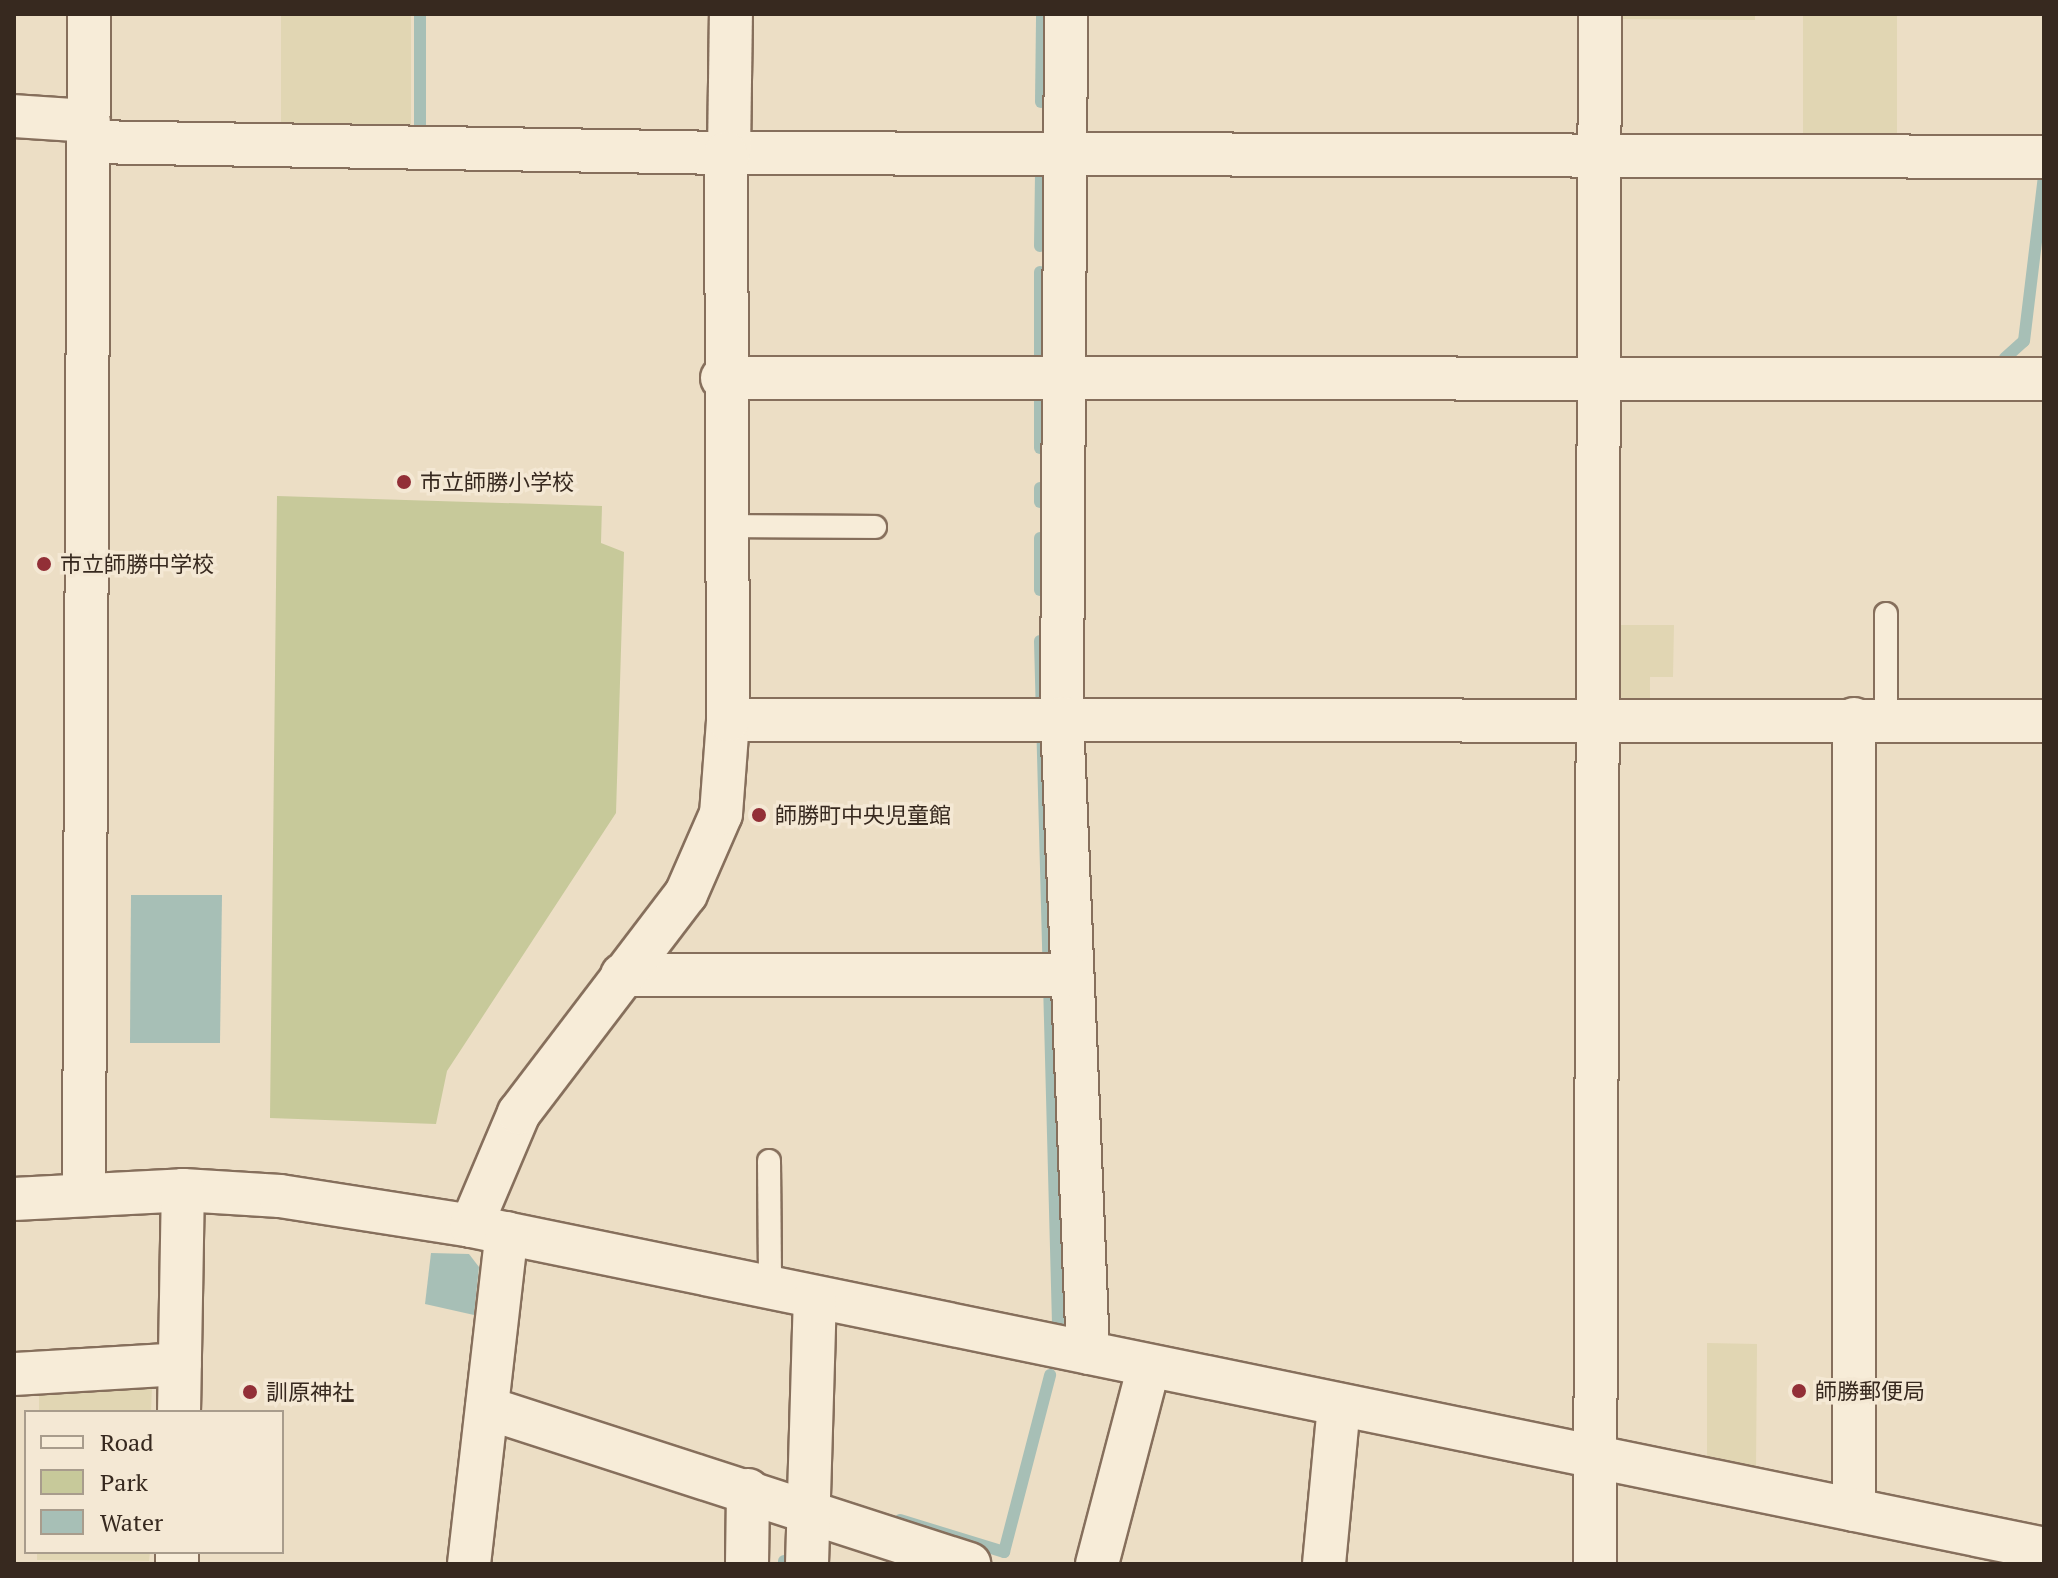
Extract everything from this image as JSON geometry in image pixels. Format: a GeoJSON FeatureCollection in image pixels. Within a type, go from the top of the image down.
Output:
{"type":"FeatureCollection","features":[{"type":"Feature","properties":{"kind":"street"},"geometry":{"type":"LineString","coordinates":[[84,1194],[89,14]]}},
{"type":"Feature","properties":{"kind":"street"},"geometry":{"type":"LineString","coordinates":[[469,1564],[487,1408],[489,1230],[519,1113],[686,894],[721,814],[728,720],[722,378],[731,14]]}},
{"type":"Feature","properties":{"kind":"street"},"geometry":{"type":"LineString","coordinates":[[1066,14],[1064,154],[1047,381],[1045,718],[1052,975],[1088,1352]]}},
{"type":"Feature","properties":{"kind":"street"},"geometry":{"type":"LineString","coordinates":[[1595,1564],[1593,717],[1600,14]]}},
{"type":"Feature","properties":{"kind":"street"},"geometry":{"type":"LineString","coordinates":[[14,116],[89,132],[728,153],[2044,157]]}},
{"type":"Feature","properties":{"kind":"street"},"geometry":{"type":"LineString","coordinates":[[722,378],[1047,381],[2044,379]]}},
{"type":"Feature","properties":{"kind":"street"},"geometry":{"type":"LineString","coordinates":[[728,720],[1593,717],[2044,721]]}},
{"type":"Feature","properties":{"kind":"street"},"geometry":{"type":"LineString","coordinates":[[1854,1510],[1870,719]]}},
{"type":"Feature","properties":{"kind":"street"},"geometry":{"type":"LineString","coordinates":[[622,975],[1052,975]]}},
{"type":"Feature","properties":{"kind":"street"},"geometry":{"type":"LineString","coordinates":[[179,1410],[183,1190]]}},
{"type":"Feature","properties":{"kind":"street"},"geometry":{"type":"LineString","coordinates":[[14,1199],[183,1190],[280,1196],[489,1230],[2044,1549]]}},
{"type":"Feature","properties":{"kind":"street"},"geometry":{"type":"LineString","coordinates":[[807,1564],[815,1297]]}},
{"type":"Feature","properties":{"kind":"street"},"geometry":{"type":"LineString","coordinates":[[14,1374],[180,1364]]}},
{"type":"Feature","properties":{"kind":"street"},"geometry":{"type":"LineString","coordinates":[[1097,1564],[1149,1366]]}},
{"type":"Feature","properties":{"kind":"street"},"geometry":{"type":"LineString","coordinates":[[1324,1564],[1339,1405]]}},
{"type":"Feature","properties":{"kind":"street"},"geometry":{"type":"LineString","coordinates":[[487,1408],[808,1509],[969,1564]]}},
{"type":"Feature","properties":{"kind":"street"},"geometry":{"type":"LineString","coordinates":[[747,1564],[748,1490]]}},
{"type":"Feature","properties":{"kind":"lane"},"geometry":{"type":"LineString","coordinates":[[725,526],[875,527]]}},
{"type":"Feature","properties":{"kind":"lane"},"geometry":{"type":"LineString","coordinates":[[1870,719],[1886,614]]}},
{"type":"Feature","properties":{"kind":"lane"},"geometry":{"type":"LineString","coordinates":[[769,1161],[770,1287]]}},
{"type":"Feature","properties":{"kind":"shaded area"},"geometry":{"type":"Polygon","coordinates":[[[281,14],[411,14],[411,129],[281,128],[281,14]]]}},
{"type":"Feature","properties":{"kind":"shaded area"},"geometry":{"type":"Polygon","coordinates":[[[1616,14],[1755,14],[1755,20],[1616,19],[1616,14]]]}},
{"type":"Feature","properties":{"kind":"shaded area"},"geometry":{"type":"Polygon","coordinates":[[[1803,14],[1897,14],[1897,138],[1803,138],[1803,14]]]}},
{"type":"Feature","properties":{"kind":"shaded area"},"geometry":{"type":"Polygon","coordinates":[[[1614,625],[1674,625],[1673,677],[1650,677],[1650,705],[1623,705],[1614,696],[1614,625]]]}},
{"type":"Feature","properties":{"kind":"shaded area"},"geometry":{"type":"Polygon","coordinates":[[[1707,1343],[1757,1344],[1756,1473],[1707,1461],[1707,1343]]]}},
{"type":"Feature","properties":{"kind":"shaded area"},"geometry":{"type":"Polygon","coordinates":[[[39,1384],[152,1386],[151,1410],[39,1410],[39,1384]]]}},
{"type":"Feature","properties":{"kind":"shaded area"},"geometry":{"type":"Polygon","coordinates":[[[37,1554],[150,1554],[149,1561],[37,1560],[37,1554]]]}},
{"type":"Feature","properties":{"kind":"green space"},"geometry":{"type":"Polygon","coordinates":[[[277,496],[602,506],[601,543],[624,552],[616,813],[447,1071],[436,1124],[270,1118],[277,496]]]}},
{"type":"Feature","properties":{"kind":"water"},"geometry":{"type":"Polygon","coordinates":[[[131,895],[222,895],[220,1043],[130,1043],[131,895]]]}},
{"type":"Feature","properties":{"kind":"water"},"geometry":{"type":"Polygon","coordinates":[[[431,1253],[469,1254],[479,1267],[474,1315],[425,1304],[431,1253]]]}},
{"type":"Feature","properties":{"kind":"waterway"},"geometry":{"type":"LineString","coordinates":[[420,14],[420,127]]}},
{"type":"Feature","properties":{"kind":"waterway"},"geometry":{"type":"LineString","coordinates":[[1041,102],[1042,14]]}},
{"type":"Feature","properties":{"kind":"waterway"},"geometry":{"type":"LineString","coordinates":[[2005,358],[2024,341],[2044,175]]}},
{"type":"Feature","properties":{"kind":"waterway"},"geometry":{"type":"LineString","coordinates":[[1040,246],[1041,177]]}},
{"type":"Feature","properties":{"kind":"waterway"},"geometry":{"type":"LineString","coordinates":[[1040,272],[1040,448]]}},
{"type":"Feature","properties":{"kind":"waterway"},"geometry":{"type":"LineString","coordinates":[[1040,488],[1040,502]]}},
{"type":"Feature","properties":{"kind":"waterway"},"geometry":{"type":"LineString","coordinates":[[1040,538],[1040,590]]}},
{"type":"Feature","properties":{"kind":"waterway"},"geometry":{"type":"LineString","coordinates":[[1040,641],[1058,1323]]}},
{"type":"Feature","properties":{"kind":"waterway"},"geometry":{"type":"LineString","coordinates":[[900,1520],[1004,1552],[1050,1375]]}},
{"type":"Feature","properties":{"kind":"place","name":"市立師勝小学校"},"geometry":{"type":"Point","coordinates":[404,482]}},
{"type":"Feature","properties":{"kind":"place","name":"市立師勝中学校"},"geometry":{"type":"Point","coordinates":[44,564]}},
{"type":"Feature","properties":{"kind":"place","name":"師勝町中央児童館"},"geometry":{"type":"Point","coordinates":[759,815]}},
{"type":"Feature","properties":{"kind":"place","name":"師勝郵便局"},"geometry":{"type":"Point","coordinates":[1799,1391]}},
{"type":"Feature","properties":{"kind":"place","name":"訓原神社"},"geometry":{"type":"Point","coordinates":[250,1392]}}]}
